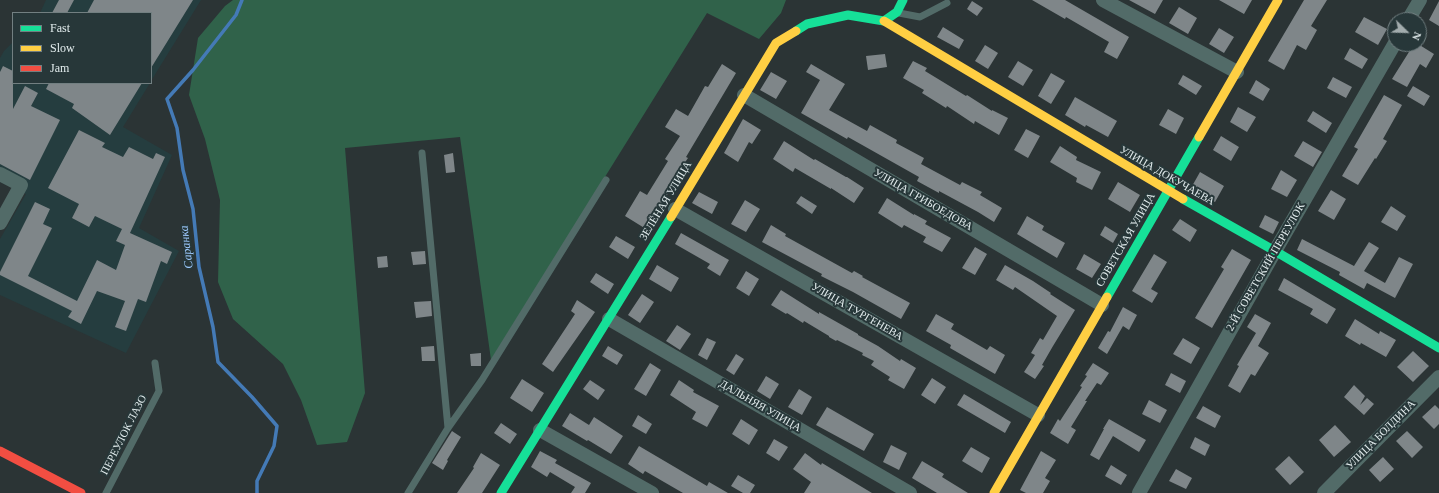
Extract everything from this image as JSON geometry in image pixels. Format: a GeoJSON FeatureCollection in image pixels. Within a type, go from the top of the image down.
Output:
{"type":"FeatureCollection","features":[{"type":"Feature","properties":{"kind":"street"},"geometry":{"type":"LineString","coordinates":[[884,20],[897,12],[903,0]]}},
{"type":"Feature","properties":{"kind":"street"},"geometry":{"type":"LineString","coordinates":[[1103,0],[1237,72]]}},
{"type":"Feature","properties":{"kind":"street","name":"СОВЕТСКАЯ УЛИЦА"},"geometry":{"type":"LineString","coordinates":[[994,493],[1278,0]]}},
{"type":"Feature","properties":{"kind":"street"},"geometry":{"type":"LineString","coordinates":[[1413,12],[1420,0]]}},
{"type":"Feature","properties":{"kind":"street","name":"ЗЕЛЁНАЯ УЛИЦА"},"geometry":{"type":"LineString","coordinates":[[501,493],[609,320],[776,43],[807,24],[848,15],[884,20]]}},
{"type":"Feature","properties":{"kind":"street","name":"УЛИЦА ДОКУЧАЕВА"},"geometry":{"type":"LineString","coordinates":[[884,20],[1168,191],[1275,251],[1439,348]]}},
{"type":"Feature","properties":{"kind":"street","name":"2-Й СОВЕТСКИЙ ПЕРЕУЛОК"},"geometry":{"type":"LineString","coordinates":[[1140,493],[1275,251],[1390,52]]}},
{"type":"Feature","properties":{"kind":"street","name":"УЛИЦА ГРИБОЕДОВА"},"geometry":{"type":"LineString","coordinates":[[744,95],[1102,305]]}},
{"type":"Feature","properties":{"kind":"street"},"geometry":{"type":"LineString","coordinates":[[0,174],[21,185],[0,223]]}},
{"type":"Feature","properties":{"kind":"street","name":"УЛИЦА ТУРГЕНЕВА"},"geometry":{"type":"LineString","coordinates":[[675,209],[1038,415]]}},
{"type":"Feature","properties":{"kind":"street","name":"ДАЛЬНЯЯ УЛИЦА"},"geometry":{"type":"LineString","coordinates":[[609,320],[910,493]]}},
{"type":"Feature","properties":{"kind":"street","name":"УЛИЦА БОЛДИНА"},"geometry":{"type":"LineString","coordinates":[[1324,493],[1439,376]]}},
{"type":"Feature","properties":{"kind":"street"},"geometry":{"type":"LineString","coordinates":[[540,430],[652,493]]}},
{"type":"Feature","properties":{"kind":"street"},"geometry":{"type":"LineString","coordinates":[[0,451],[81,493]]}},
{"type":"Feature","properties":{"kind":"lane"},"geometry":{"type":"LineString","coordinates":[[897,12],[920,17],[947,3]]}},
{"type":"Feature","properties":{"kind":"lane"},"geometry":{"type":"LineString","coordinates":[[422,153],[448,428]]}},
{"type":"Feature","properties":{"kind":"lane"},"geometry":{"type":"LineString","coordinates":[[408,493],[448,428],[482,380],[606,180]]}},
{"type":"Feature","properties":{"kind":"lane","name":"ПЕРЕУЛОК ЛАЗО"},"geometry":{"type":"LineString","coordinates":[[106,493],[159,391],[155,363]]}},
{"type":"Feature","properties":{"kind":"shaded area"},"geometry":{"type":"Polygon","coordinates":[[[46,0],[201,0],[152,79],[152,12],[40,12],[46,0]]]}},
{"type":"Feature","properties":{"kind":"shaded area"},"geometry":{"type":"Polygon","coordinates":[[[12,43],[12,84],[149,84],[123,127],[172,155],[139,228],[179,251],[126,353],[0,295],[0,239],[26,194],[0,182],[0,58],[4,51],[12,43]]]}},
{"type":"Feature","properties":{"kind":"green space"},"geometry":{"type":"Polygon","coordinates":[[[233,0],[786,0],[781,13],[759,39],[707,13],[491,360],[460,137],[345,148],[365,393],[347,442],[317,445],[301,400],[283,364],[233,319],[218,282],[220,200],[205,139],[189,95],[198,38],[225,6],[233,0]]]}},
{"type":"Feature","properties":{"kind":"building"},"geometry":{"type":"Polygon","coordinates":[[[59,0],[74,0],[68,12],[53,12],[59,0]]]}},
{"type":"Feature","properties":{"kind":"building"},"geometry":{"type":"Polygon","coordinates":[[[94,0],[193,0],[152,66],[152,12],[88,12],[94,0]]]}},
{"type":"Feature","properties":{"kind":"building"},"geometry":{"type":"Polygon","coordinates":[[[1032,0],[1065,0],[1129,37],[1117,59],[1104,52],[1109,42],[1066,17],[1065,19],[1032,0]]]}},
{"type":"Feature","properties":{"kind":"building"},"geometry":{"type":"Polygon","coordinates":[[[1129,0],[1163,0],[1155,14],[1129,0]]]}},
{"type":"Feature","properties":{"kind":"building"},"geometry":{"type":"Polygon","coordinates":[[[1219,0],[1252,0],[1244,14],[1219,0]]]}},
{"type":"Feature","properties":{"kind":"building"},"geometry":{"type":"Polygon","coordinates":[[[1304,0],[1327,0],[1311,26],[1317,30],[1306,50],[1297,45],[1284,70],[1268,61],[1304,0]]]}},
{"type":"Feature","properties":{"kind":"building"},"geometry":{"type":"Polygon","coordinates":[[[972,1],[983,8],[977,16],[967,9],[972,1]]]}},
{"type":"Feature","properties":{"kind":"building"},"geometry":{"type":"Polygon","coordinates":[[[1439,1],[1439,26],[1429,20],[1439,1]]]}},
{"type":"Feature","properties":{"kind":"building"},"geometry":{"type":"Polygon","coordinates":[[[1179,7],[1197,18],[1188,34],[1169,23],[1179,7]]]}},
{"type":"Feature","properties":{"kind":"building"},"geometry":{"type":"Polygon","coordinates":[[[1364,17],[1387,29],[1378,45],[1355,32],[1364,17]]]}},
{"type":"Feature","properties":{"kind":"building"},"geometry":{"type":"Polygon","coordinates":[[[943,27],[964,40],[959,49],[937,37],[943,27]]]}},
{"type":"Feature","properties":{"kind":"building"},"geometry":{"type":"Polygon","coordinates":[[[1219,28],[1234,37],[1224,53],[1209,44],[1219,28]]]}},
{"type":"Feature","properties":{"kind":"building"},"geometry":{"type":"Polygon","coordinates":[[[985,45],[998,53],[988,69],[975,61],[985,45]]]}},
{"type":"Feature","properties":{"kind":"building"},"geometry":{"type":"Polygon","coordinates":[[[1350,48],[1368,59],[1362,69],[1344,59],[1350,48]]]}},
{"type":"Feature","properties":{"kind":"building"},"geometry":{"type":"Polygon","coordinates":[[[1427,50],[1434,54],[1426,68],[1420,64],[1407,87],[1392,79],[1409,52],[1427,52],[1427,50]]]}},
{"type":"Feature","properties":{"kind":"building"},"geometry":{"type":"Polygon","coordinates":[[[885,54],[887,67],[868,70],[866,56],[885,54]]]}},
{"type":"Feature","properties":{"kind":"building"},"geometry":{"type":"Polygon","coordinates":[[[913,61],[927,68],[925,71],[966,96],[967,95],[992,111],[1008,118],[999,135],[975,121],[974,124],[947,106],[946,108],[922,93],[924,90],[903,78],[913,61]]]}},
{"type":"Feature","properties":{"kind":"building"},"geometry":{"type":"Polygon","coordinates":[[[1018,61],[1033,70],[1023,86],[1008,77],[1018,61]]]}},
{"type":"Feature","properties":{"kind":"building"},"geometry":{"type":"Polygon","coordinates":[[[722,64],[736,73],[686,157],[688,158],[673,180],[675,182],[646,229],[625,216],[640,191],[647,195],[668,161],[665,159],[680,136],[665,127],[676,109],[688,116],[705,86],[708,87],[722,64]]]}},
{"type":"Feature","properties":{"kind":"building"},"geometry":{"type":"Polygon","coordinates":[[[811,64],[845,84],[829,110],[867,131],[870,125],[897,140],[896,143],[924,158],[921,164],[960,185],[962,182],[982,192],[980,195],[1002,208],[994,222],[939,191],[939,193],[917,181],[919,177],[848,137],[847,139],[801,113],[820,80],[806,72],[811,64]]]}},
{"type":"Feature","properties":{"kind":"building"},"geometry":{"type":"Polygon","coordinates":[[[3,66],[12,70],[13,109],[25,86],[38,93],[31,106],[60,120],[30,180],[0,164],[0,72],[3,66]]]}},
{"type":"Feature","properties":{"kind":"building"},"geometry":{"type":"Polygon","coordinates":[[[771,72],[787,81],[776,99],[760,90],[771,72]]]}},
{"type":"Feature","properties":{"kind":"building"},"geometry":{"type":"Polygon","coordinates":[[[1051,73],[1065,81],[1051,104],[1038,96],[1051,73]]]}},
{"type":"Feature","properties":{"kind":"building"},"geometry":{"type":"Polygon","coordinates":[[[1183,75],[1202,86],[1196,95],[1178,84],[1183,75]]]}},
{"type":"Feature","properties":{"kind":"building"},"geometry":{"type":"Polygon","coordinates":[[[1333,77],[1352,87],[1346,98],[1327,88],[1333,77]]]}},
{"type":"Feature","properties":{"kind":"building"},"geometry":{"type":"Polygon","coordinates":[[[1256,80],[1270,89],[1263,101],[1249,93],[1256,80]]]}},
{"type":"Feature","properties":{"kind":"building"},"geometry":{"type":"Polygon","coordinates":[[[48,84],[141,84],[110,135],[72,108],[74,104],[46,89],[48,84]]]}},
{"type":"Feature","properties":{"kind":"building"},"geometry":{"type":"Polygon","coordinates":[[[1413,86],[1430,96],[1424,106],[1407,96],[1413,86]]]}},
{"type":"Feature","properties":{"kind":"building"},"geometry":{"type":"Polygon","coordinates":[[[1384,95],[1402,105],[1383,139],[1387,141],[1358,185],[1342,176],[1358,149],[1354,147],[1384,95]]]}},
{"type":"Feature","properties":{"kind":"building"},"geometry":{"type":"Polygon","coordinates":[[[1075,97],[1117,121],[1108,137],[1086,125],[1085,127],[1065,115],[1075,97]]]}},
{"type":"Feature","properties":{"kind":"building"},"geometry":{"type":"Polygon","coordinates":[[[1238,107],[1256,117],[1247,132],[1230,122],[1238,107]]]}},
{"type":"Feature","properties":{"kind":"building"},"geometry":{"type":"Polygon","coordinates":[[[1168,109],[1184,118],[1176,134],[1159,125],[1168,109]]]}},
{"type":"Feature","properties":{"kind":"building"},"geometry":{"type":"Polygon","coordinates":[[[1313,111],[1332,123],[1326,133],[1307,121],[1313,111]]]}},
{"type":"Feature","properties":{"kind":"building"},"geometry":{"type":"Polygon","coordinates":[[[743,119],[761,130],[752,144],[749,142],[738,162],[724,153],[743,119]]]}},
{"type":"Feature","properties":{"kind":"building"},"geometry":{"type":"Polygon","coordinates":[[[1026,129],[1040,136],[1028,158],[1014,150],[1026,129]]]}},
{"type":"Feature","properties":{"kind":"building"},"geometry":{"type":"Polygon","coordinates":[[[79,130],[105,143],[102,147],[123,157],[129,147],[153,159],[156,153],[165,157],[130,233],[172,252],[167,264],[161,261],[146,302],[138,299],[126,331],[115,327],[125,301],[97,291],[81,324],[68,317],[72,311],[0,275],[0,272],[35,202],[50,209],[43,224],[52,228],[28,276],[77,301],[97,260],[116,270],[125,245],[116,241],[122,229],[95,216],[89,227],[72,218],[79,204],[48,188],[79,130]]]}},
{"type":"Feature","properties":{"kind":"building"},"geometry":{"type":"Polygon","coordinates":[[[1221,136],[1239,147],[1231,161],[1213,150],[1221,136]]]}},
{"type":"Feature","properties":{"kind":"building"},"geometry":{"type":"Polygon","coordinates":[[[784,141],[864,188],[854,203],[795,168],[793,172],[773,159],[784,141]]]}},
{"type":"Feature","properties":{"kind":"building"},"geometry":{"type":"Polygon","coordinates":[[[1303,141],[1322,152],[1313,167],[1294,156],[1303,141]]]}},
{"type":"Feature","properties":{"kind":"building"},"geometry":{"type":"Polygon","coordinates":[[[1060,146],[1077,157],[1076,160],[1101,172],[1092,190],[1076,182],[1077,178],[1050,162],[1060,146]]]}},
{"type":"Feature","properties":{"kind":"building"},"geometry":{"type":"Polygon","coordinates":[[[453,153],[455,172],[446,173],[444,155],[453,153]]]}},
{"type":"Feature","properties":{"kind":"building"},"geometry":{"type":"Polygon","coordinates":[[[1281,170],[1297,180],[1287,197],[1271,189],[1281,170]]]}},
{"type":"Feature","properties":{"kind":"building"},"geometry":{"type":"Polygon","coordinates":[[[1200,172],[1224,186],[1215,202],[1191,188],[1200,172]]]}},
{"type":"Feature","properties":{"kind":"building"},"geometry":{"type":"Polygon","coordinates":[[[1118,182],[1140,195],[1130,212],[1108,199],[1118,182]]]}},
{"type":"Feature","properties":{"kind":"building"},"geometry":{"type":"Polygon","coordinates":[[[1331,190],[1346,199],[1334,220],[1318,211],[1331,190]]]}},
{"type":"Feature","properties":{"kind":"building"},"geometry":{"type":"Polygon","coordinates":[[[699,192],[718,202],[712,214],[692,203],[699,192]]]}},
{"type":"Feature","properties":{"kind":"building"},"geometry":{"type":"Polygon","coordinates":[[[801,196],[817,206],[812,214],[796,203],[801,196]]]}},
{"type":"Feature","properties":{"kind":"building"},"geometry":{"type":"Polygon","coordinates":[[[887,198],[914,215],[927,221],[925,224],[951,238],[942,252],[923,242],[926,237],[904,225],[902,228],[878,213],[887,198]]]}},
{"type":"Feature","properties":{"kind":"building"},"geometry":{"type":"Polygon","coordinates":[[[745,200],[760,209],[746,232],[731,224],[745,200]]]}},
{"type":"Feature","properties":{"kind":"building"},"geometry":{"type":"Polygon","coordinates":[[[1391,206],[1406,216],[1397,231],[1381,222],[1391,206]]]}},
{"type":"Feature","properties":{"kind":"building"},"geometry":{"type":"Polygon","coordinates":[[[1265,215],[1279,222],[1273,234],[1259,227],[1265,215]]]}},
{"type":"Feature","properties":{"kind":"building"},"geometry":{"type":"Polygon","coordinates":[[[1027,216],[1044,226],[1042,230],[1065,243],[1057,258],[1017,234],[1027,216]]]}},
{"type":"Feature","properties":{"kind":"building"},"geometry":{"type":"Polygon","coordinates":[[[1180,219],[1197,230],[1190,242],[1172,230],[1180,219]]]}},
{"type":"Feature","properties":{"kind":"building"},"geometry":{"type":"Polygon","coordinates":[[[771,225],[786,234],[785,236],[852,273],[854,271],[863,276],[862,277],[910,303],[901,319],[762,242],[771,225]]]}},
{"type":"Feature","properties":{"kind":"building"},"geometry":{"type":"Polygon","coordinates":[[[1105,226],[1118,234],[1113,243],[1100,235],[1105,226]]]}},
{"type":"Feature","properties":{"kind":"building"},"geometry":{"type":"Polygon","coordinates":[[[681,233],[729,260],[720,276],[707,268],[710,264],[675,244],[681,233]]]}},
{"type":"Feature","properties":{"kind":"building"},"geometry":{"type":"Polygon","coordinates":[[[616,236],[635,247],[628,259],[609,247],[616,236]]]}},
{"type":"Feature","properties":{"kind":"building"},"geometry":{"type":"Polygon","coordinates":[[[1302,239],[1354,266],[1369,242],[1379,248],[1364,271],[1385,283],[1399,257],[1413,264],[1395,298],[1367,283],[1364,289],[1339,275],[1340,272],[1297,250],[1302,239]]]}},
{"type":"Feature","properties":{"kind":"building"},"geometry":{"type":"Polygon","coordinates":[[[975,247],[987,254],[975,275],[962,268],[975,247]]]}},
{"type":"Feature","properties":{"kind":"building"},"geometry":{"type":"Polygon","coordinates":[[[1232,249],[1251,260],[1212,328],[1195,318],[1224,269],[1221,267],[1232,249]]]}},
{"type":"Feature","properties":{"kind":"building"},"geometry":{"type":"Polygon","coordinates":[[[425,251],[426,264],[413,265],[411,252],[425,251]]]}},
{"type":"Feature","properties":{"kind":"building"},"geometry":{"type":"Polygon","coordinates":[[[1084,254],[1101,264],[1092,278],[1076,269],[1084,254]]]}},
{"type":"Feature","properties":{"kind":"building"},"geometry":{"type":"Polygon","coordinates":[[[1154,254],[1167,262],[1151,289],[1158,293],[1152,303],[1132,291],[1154,254]]]}},
{"type":"Feature","properties":{"kind":"building"},"geometry":{"type":"Polygon","coordinates":[[[387,256],[388,267],[378,268],[377,257],[387,256]]]}},
{"type":"Feature","properties":{"kind":"building"},"geometry":{"type":"Polygon","coordinates":[[[657,265],[679,278],[671,292],[649,279],[657,265]]]}},
{"type":"Feature","properties":{"kind":"building"},"geometry":{"type":"Polygon","coordinates":[[[1005,265],[1033,281],[1075,310],[1042,365],[1044,366],[1035,379],[1024,372],[1035,355],[1031,353],[1040,338],[1043,340],[1057,316],[1015,287],[1013,290],[996,280],[1005,265]]]}},
{"type":"Feature","properties":{"kind":"building"},"geometry":{"type":"Polygon","coordinates":[[[746,271],[759,279],[749,296],[736,288],[746,271]]]}},
{"type":"Feature","properties":{"kind":"building"},"geometry":{"type":"Polygon","coordinates":[[[596,273],[614,284],[608,294],[590,282],[596,273]]]}},
{"type":"Feature","properties":{"kind":"building"},"geometry":{"type":"Polygon","coordinates":[[[1284,278],[1336,309],[1327,324],[1310,314],[1313,309],[1278,290],[1284,278]]]}},
{"type":"Feature","properties":{"kind":"building"},"geometry":{"type":"Polygon","coordinates":[[[781,290],[819,314],[819,312],[858,334],[900,361],[901,359],[916,368],[904,389],[888,380],[890,377],[871,365],[874,361],[862,355],[863,353],[837,340],[836,341],[804,321],[803,323],[771,305],[781,290]]]}},
{"type":"Feature","properties":{"kind":"building"},"geometry":{"type":"Polygon","coordinates":[[[642,294],[654,302],[640,323],[628,315],[642,294]]]}},
{"type":"Feature","properties":{"kind":"building"},"geometry":{"type":"Polygon","coordinates":[[[577,300],[595,312],[553,372],[542,364],[575,314],[571,311],[577,300]]]}},
{"type":"Feature","properties":{"kind":"building"},"geometry":{"type":"Polygon","coordinates":[[[431,301],[432,316],[416,318],[414,302],[431,301]]]}},
{"type":"Feature","properties":{"kind":"building"},"geometry":{"type":"Polygon","coordinates":[[[1123,307],[1137,315],[1129,330],[1123,326],[1107,354],[1098,348],[1108,331],[1110,332],[1123,307]]]}},
{"type":"Feature","properties":{"kind":"building"},"geometry":{"type":"Polygon","coordinates":[[[936,314],[954,324],[951,329],[987,350],[990,346],[1005,355],[995,374],[950,348],[951,345],[926,331],[936,314]]]}},
{"type":"Feature","properties":{"kind":"building"},"geometry":{"type":"Polygon","coordinates":[[[1255,314],[1271,323],[1258,346],[1269,353],[1255,376],[1251,374],[1240,393],[1228,386],[1239,366],[1237,365],[1256,333],[1247,327],[1255,314]]]}},
{"type":"Feature","properties":{"kind":"building"},"geometry":{"type":"Polygon","coordinates":[[[1355,319],[1379,334],[1380,331],[1396,340],[1386,357],[1345,336],[1355,319]]]}},
{"type":"Feature","properties":{"kind":"building"},"geometry":{"type":"Polygon","coordinates":[[[677,325],[691,334],[680,350],[666,341],[677,325]]]}},
{"type":"Feature","properties":{"kind":"building"},"geometry":{"type":"Polygon","coordinates":[[[707,338],[716,342],[707,360],[698,355],[707,338]]]}},
{"type":"Feature","properties":{"kind":"building"},"geometry":{"type":"Polygon","coordinates":[[[1183,338],[1200,348],[1191,364],[1173,354],[1183,338]]]}},
{"type":"Feature","properties":{"kind":"building"},"geometry":{"type":"Polygon","coordinates":[[[434,346],[435,361],[422,361],[421,347],[434,346]]]}},
{"type":"Feature","properties":{"kind":"building"},"geometry":{"type":"Polygon","coordinates":[[[608,346],[623,355],[617,365],[602,356],[608,346]]]}},
{"type":"Feature","properties":{"kind":"building"},"geometry":{"type":"Polygon","coordinates":[[[1413,351],[1429,366],[1413,382],[1397,367],[1413,351]]]}},
{"type":"Feature","properties":{"kind":"building"},"geometry":{"type":"Polygon","coordinates":[[[481,353],[481,366],[471,366],[470,354],[481,353]]]}},
{"type":"Feature","properties":{"kind":"building"},"geometry":{"type":"Polygon","coordinates":[[[736,354],[744,359],[734,375],[726,370],[736,354]]]}},
{"type":"Feature","properties":{"kind":"building"},"geometry":{"type":"Polygon","coordinates":[[[650,363],[661,370],[646,396],[634,389],[650,363]]]}},
{"type":"Feature","properties":{"kind":"building"},"geometry":{"type":"Polygon","coordinates":[[[1093,363],[1109,373],[1101,385],[1097,383],[1085,401],[1087,401],[1071,427],[1076,430],[1068,444],[1050,433],[1058,419],[1060,421],[1082,387],[1080,386],[1087,376],[1085,375],[1093,363]]]}},
{"type":"Feature","properties":{"kind":"building"},"geometry":{"type":"Polygon","coordinates":[[[1171,373],[1186,381],[1180,393],[1165,385],[1171,373]]]}},
{"type":"Feature","properties":{"kind":"building"},"geometry":{"type":"Polygon","coordinates":[[[766,376],[779,384],[770,399],[757,391],[766,376]]]}},
{"type":"Feature","properties":{"kind":"building"},"geometry":{"type":"Polygon","coordinates":[[[932,378],[946,387],[935,404],[921,395],[932,378]]]}},
{"type":"Feature","properties":{"kind":"building"},"geometry":{"type":"Polygon","coordinates":[[[522,379],[544,393],[532,412],[510,398],[522,379]]]}},
{"type":"Feature","properties":{"kind":"building"},"geometry":{"type":"Polygon","coordinates":[[[590,380],[605,390],[598,400],[583,389],[590,380]]]}},
{"type":"Feature","properties":{"kind":"building"},"geometry":{"type":"Polygon","coordinates":[[[679,380],[694,390],[693,392],[719,406],[707,427],[692,419],[696,412],[670,395],[679,380]]]}},
{"type":"Feature","properties":{"kind":"building"},"geometry":{"type":"Polygon","coordinates":[[[1354,385],[1365,396],[1360,405],[1367,398],[1374,404],[1364,415],[1344,397],[1354,385]]]}},
{"type":"Feature","properties":{"kind":"building"},"geometry":{"type":"Polygon","coordinates":[[[799,389],[812,397],[802,415],[788,407],[799,389]]]}},
{"type":"Feature","properties":{"kind":"building"},"geometry":{"type":"Polygon","coordinates":[[[964,394],[1011,422],[1005,433],[957,405],[964,394]]]}},
{"type":"Feature","properties":{"kind":"building"},"geometry":{"type":"Polygon","coordinates":[[[1149,400],[1167,410],[1160,423],[1142,414],[1149,400]]]}},
{"type":"Feature","properties":{"kind":"building"},"geometry":{"type":"Polygon","coordinates":[[[1435,405],[1439,409],[1439,424],[1434,429],[1422,417],[1435,405]]]}},
{"type":"Feature","properties":{"kind":"building"},"geometry":{"type":"Polygon","coordinates":[[[1203,406],[1221,416],[1215,428],[1196,418],[1203,406]]]}},
{"type":"Feature","properties":{"kind":"building"},"geometry":{"type":"Polygon","coordinates":[[[827,407],[874,434],[864,451],[816,425],[827,407]]]}},
{"type":"Feature","properties":{"kind":"building"},"geometry":{"type":"Polygon","coordinates":[[[570,413],[589,425],[594,417],[623,436],[611,454],[562,426],[570,413]]]}},
{"type":"Feature","properties":{"kind":"building"},"geometry":{"type":"Polygon","coordinates":[[[638,415],[652,424],[646,434],[632,426],[638,415]]]}},
{"type":"Feature","properties":{"kind":"building"},"geometry":{"type":"Polygon","coordinates":[[[741,419],[758,430],[749,445],[732,434],[741,419]]]}},
{"type":"Feature","properties":{"kind":"building"},"geometry":{"type":"Polygon","coordinates":[[[1109,419],[1146,440],[1139,452],[1113,436],[1099,460],[1090,455],[1109,419]]]}},
{"type":"Feature","properties":{"kind":"building"},"geometry":{"type":"Polygon","coordinates":[[[501,423],[517,434],[510,444],[494,433],[501,423]]]}},
{"type":"Feature","properties":{"kind":"building"},"geometry":{"type":"Polygon","coordinates":[[[1335,425],[1351,442],[1334,457],[1319,440],[1335,425]]]}},
{"type":"Feature","properties":{"kind":"building"},"geometry":{"type":"Polygon","coordinates":[[[452,431],[461,437],[447,460],[448,461],[443,470],[432,463],[452,431]]]}},
{"type":"Feature","properties":{"kind":"building"},"geometry":{"type":"Polygon","coordinates":[[[1407,431],[1423,447],[1412,458],[1396,441],[1407,431]]]}},
{"type":"Feature","properties":{"kind":"building"},"geometry":{"type":"Polygon","coordinates":[[[1195,437],[1210,445],[1205,456],[1190,448],[1195,437]]]}},
{"type":"Feature","properties":{"kind":"building"},"geometry":{"type":"Polygon","coordinates":[[[774,439],[788,447],[779,461],[766,453],[774,439]]]}},
{"type":"Feature","properties":{"kind":"building"},"geometry":{"type":"Polygon","coordinates":[[[891,445],[907,453],[899,470],[883,462],[891,445]]]}},
{"type":"Feature","properties":{"kind":"building"},"geometry":{"type":"Polygon","coordinates":[[[639,446],[707,486],[709,482],[728,493],[683,493],[645,471],[643,474],[628,464],[639,446]]]}},
{"type":"Feature","properties":{"kind":"building"},"geometry":{"type":"Polygon","coordinates":[[[971,447],[990,458],[982,473],[962,461],[971,447]]]}},
{"type":"Feature","properties":{"kind":"building"},"geometry":{"type":"Polygon","coordinates":[[[540,451],[557,460],[555,463],[591,483],[585,493],[571,493],[575,487],[550,472],[547,477],[531,467],[540,451]]]}},
{"type":"Feature","properties":{"kind":"building"},"geometry":{"type":"Polygon","coordinates":[[[1041,451],[1056,460],[1045,478],[1050,481],[1043,493],[1026,493],[1020,490],[1041,451]]]}},
{"type":"Feature","properties":{"kind":"building"},"geometry":{"type":"Polygon","coordinates":[[[481,453],[500,465],[482,493],[457,493],[474,468],[473,467],[481,453]]]}},
{"type":"Feature","properties":{"kind":"building"},"geometry":{"type":"Polygon","coordinates":[[[805,453],[821,465],[822,463],[872,493],[804,493],[811,482],[793,469],[805,453]]]}},
{"type":"Feature","properties":{"kind":"building"},"geometry":{"type":"Polygon","coordinates":[[[1289,456],[1304,472],[1290,485],[1275,469],[1289,456]]]}},
{"type":"Feature","properties":{"kind":"building"},"geometry":{"type":"Polygon","coordinates":[[[1383,457],[1394,469],[1380,482],[1369,470],[1383,457]]]}},
{"type":"Feature","properties":{"kind":"building"},"geometry":{"type":"Polygon","coordinates":[[[922,461],[944,474],[942,477],[968,493],[937,493],[912,478],[922,461]]]}},
{"type":"Feature","properties":{"kind":"building"},"geometry":{"type":"Polygon","coordinates":[[[1111,465],[1127,475],[1121,485],[1105,476],[1111,465]]]}},
{"type":"Feature","properties":{"kind":"building"},"geometry":{"type":"Polygon","coordinates":[[[1176,469],[1192,478],[1186,489],[1169,481],[1176,469]]]}},
{"type":"Feature","properties":{"kind":"building"},"geometry":{"type":"Polygon","coordinates":[[[738,475],[755,485],[750,493],[743,493],[731,486],[738,475]]]}},
{"type":"Feature","properties":{"kind":"waterway","name":"Саранка"},"geometry":{"type":"LineString","coordinates":[[242,0],[236,15],[193,70],[167,99],[177,128],[183,170],[193,209],[199,267],[213,327],[218,362],[252,397],[277,426],[274,446],[257,481],[257,493]]}},
{"type":"Feature","properties":{"kind":"traffic: fast"},"geometry":{"type":"LineString","coordinates":[[796,31],[807,24],[848,15],[884,21],[897,12],[903,0]]}},
{"type":"Feature","properties":{"kind":"traffic: fast"},"geometry":{"type":"LineString","coordinates":[[1107,297],[1199,137]]}},
{"type":"Feature","properties":{"kind":"traffic: fast"},"geometry":{"type":"LineString","coordinates":[[1183,199],[1275,251],[1439,348]]}},
{"type":"Feature","properties":{"kind":"traffic: fast"},"geometry":{"type":"LineString","coordinates":[[501,493],[671,217]]}},
{"type":"Feature","properties":{"kind":"traffic: slow"},"geometry":{"type":"LineString","coordinates":[[1199,137],[1278,0]]}},
{"type":"Feature","properties":{"kind":"traffic: slow"},"geometry":{"type":"LineString","coordinates":[[884,21],[1183,199]]}},
{"type":"Feature","properties":{"kind":"traffic: slow"},"geometry":{"type":"LineString","coordinates":[[671,217],[776,43],[796,31]]}},
{"type":"Feature","properties":{"kind":"traffic: slow"},"geometry":{"type":"LineString","coordinates":[[994,493],[1107,297]]}},
{"type":"Feature","properties":{"kind":"traffic: jam"},"geometry":{"type":"LineString","coordinates":[[0,451],[81,493]]}}]}
